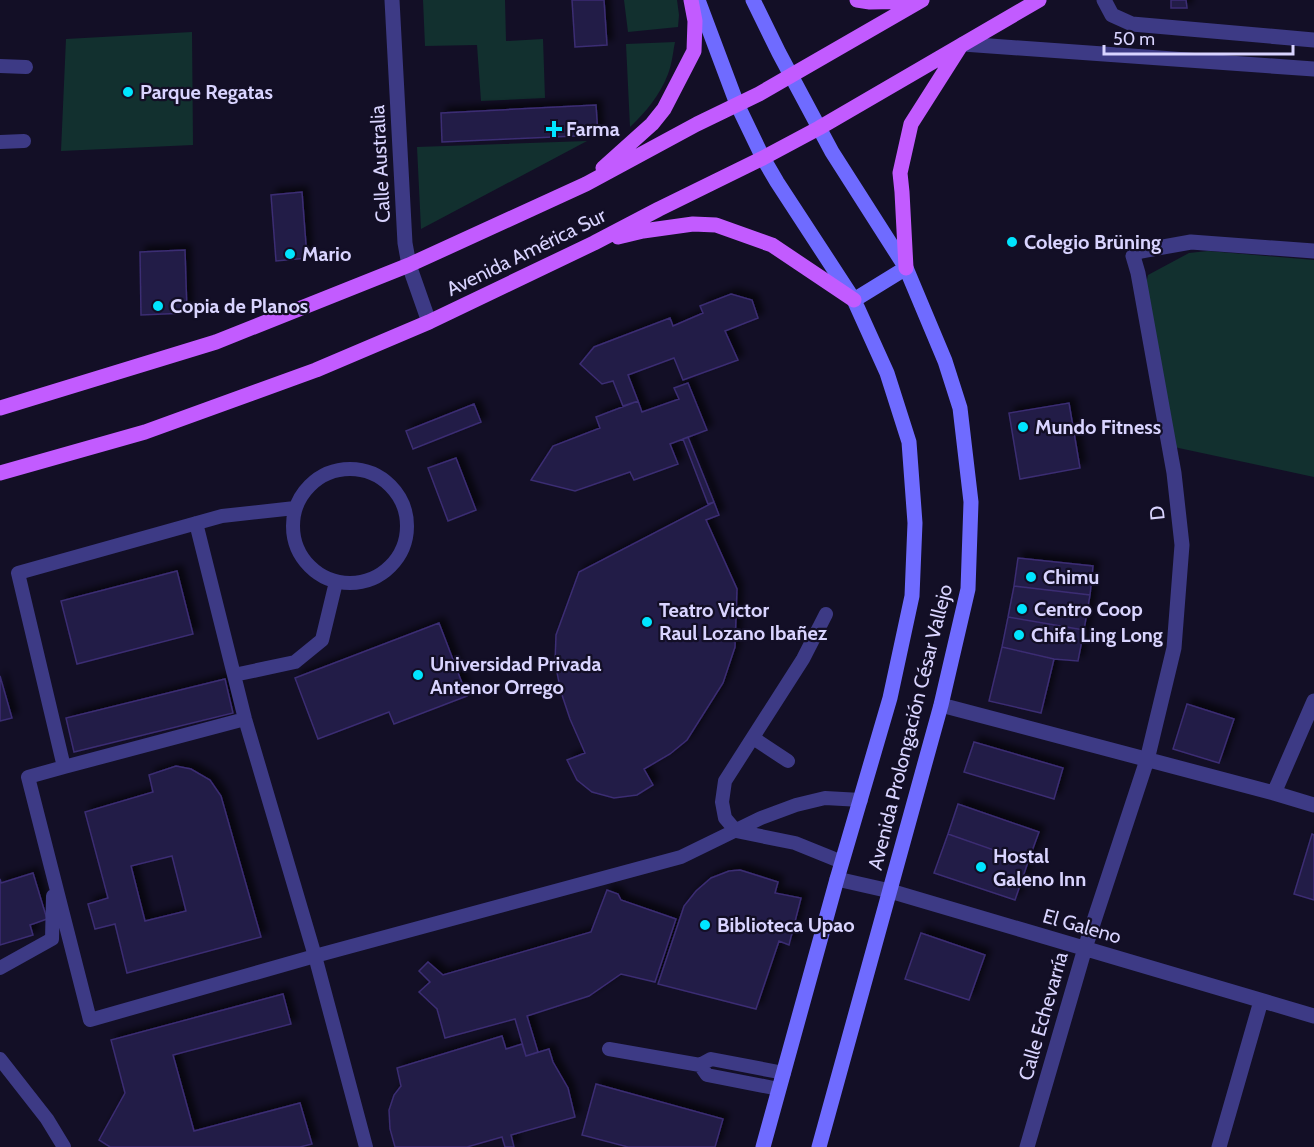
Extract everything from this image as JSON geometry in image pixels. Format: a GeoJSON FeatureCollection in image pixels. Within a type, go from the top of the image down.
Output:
{"type":"FeatureCollection","features":[{"type":"Feature","properties":{"kind":"main road"},"geometry":{"type":"LineString","coordinates":[[586,184],[652,124],[664,109],[694,51],[695,21],[691,0]]}},
{"type":"Feature","properties":{"kind":"main road","name":"Avenida Prolongación César Vallejo"},"geometry":{"type":"LineString","coordinates":[[698,0],[737,104],[763,158],[854,300],[887,373],[909,442],[915,524],[912,596],[890,698],[763,1147]]}},
{"type":"Feature","properties":{"kind":"main road","name":"Avenida Prolongación César Vallejo"},"geometry":{"type":"LineString","coordinates":[[753,0],[832,152],[906,268],[945,361],[960,408],[971,502],[968,589],[940,705],[819,1147]]}},
{"type":"Feature","properties":{"kind":"main road"},"geometry":{"type":"LineString","coordinates":[[857,0],[870,2],[921,0]]}},
{"type":"Feature","properties":{"kind":"main road","name":"Avenida América Sur"},"geometry":{"type":"LineString","coordinates":[[0,408],[216,342],[409,265],[586,184],[759,94],[921,0]]}},
{"type":"Feature","properties":{"kind":"main road","name":"Avenida América Sur"},"geometry":{"type":"LineString","coordinates":[[0,473],[146,432],[316,370],[429,322],[594,243],[763,158],[1040,0]]}},
{"type":"Feature","properties":{"kind":"main road"},"geometry":{"type":"LineString","coordinates":[[594,243],[643,231],[693,224],[716,225],[772,245],[854,300],[906,268],[900,173],[911,124],[963,44]]}},
{"type":"Feature","properties":{"kind":"street","name":"Calle Australia"},"geometry":{"type":"LineString","coordinates":[[392,0],[405,243],[409,265],[429,322]]}},
{"type":"Feature","properties":{"kind":"street"},"geometry":{"type":"LineString","coordinates":[[1104,0],[1112,15],[1132,24],[1314,40]]}},
{"type":"Feature","properties":{"kind":"street"},"geometry":{"type":"LineString","coordinates":[[963,44],[1314,69]]}},
{"type":"Feature","properties":{"kind":"street","name":"D"},"geometry":{"type":"LineString","coordinates":[[1147,760],[1174,648],[1182,545],[1174,473],[1133,256],[1136,253],[1191,242],[1314,250]]}},
{"type":"Feature","properties":{"kind":"street"},"geometry":{"type":"LineString","coordinates":[[1274,793],[1314,701]]}},
{"type":"Feature","properties":{"kind":"street"},"geometry":{"type":"LineString","coordinates":[[940,705],[1314,805]]}},
{"type":"Feature","properties":{"kind":"street","name":"Calle Echevarría"},"geometry":{"type":"LineString","coordinates":[[1027,1147],[1085,948],[1147,760]]}},
{"type":"Feature","properties":{"kind":"street","name":"El Galeno"},"geometry":{"type":"LineString","coordinates":[[837,879],[890,891],[1314,1016]]}},
{"type":"Feature","properties":{"kind":"street"},"geometry":{"type":"LineString","coordinates":[[1219,1147],[1261,1001]]}},
{"type":"Feature","properties":{"kind":"lane"},"geometry":{"type":"LineString","coordinates":[[0,66],[26,67]]}},
{"type":"Feature","properties":{"kind":"lane"},"geometry":{"type":"LineString","coordinates":[[0,142],[24,141]]}},
{"type":"Feature","properties":{"kind":"lane"},"geometry":{"type":"LineString","coordinates":[[355,469],[378,476],[395,491],[406,512],[407,536],[398,557],[381,574],[360,583],[336,582],[315,572],[299,555],[292,532],[295,508],[309,485],[330,472],[355,469]]}},
{"type":"Feature","properties":{"kind":"lane"},"geometry":{"type":"LineString","coordinates":[[64,767],[18,573],[222,516],[295,508]]}},
{"type":"Feature","properties":{"kind":"lane"},"geometry":{"type":"LineString","coordinates":[[196,523],[245,719],[315,956],[366,1147]]}},
{"type":"Feature","properties":{"kind":"lane"},"geometry":{"type":"LineString","coordinates":[[234,675],[295,662],[322,640],[336,582]]}},
{"type":"Feature","properties":{"kind":"lane"},"geometry":{"type":"LineString","coordinates":[[826,614],[803,659],[725,781],[722,802],[726,818],[735,831],[795,843],[842,862]]}},
{"type":"Feature","properties":{"kind":"lane"},"geometry":{"type":"LineString","coordinates":[[245,719],[28,777],[90,1020],[315,956],[681,857],[761,818],[796,804],[825,798],[861,800]]}},
{"type":"Feature","properties":{"kind":"lane"},"geometry":{"type":"LineString","coordinates":[[753,738],[788,761]]}},
{"type":"Feature","properties":{"kind":"lane"},"geometry":{"type":"LineString","coordinates":[[0,968],[52,939],[53,876]]}},
{"type":"Feature","properties":{"kind":"lane"},"geometry":{"type":"LineString","coordinates":[[609,1049],[700,1065],[711,1059],[783,1073]]}},
{"type":"Feature","properties":{"kind":"lane"},"geometry":{"type":"LineString","coordinates":[[0,1059],[47,1119],[64,1147]]}},
{"type":"Feature","properties":{"kind":"lane"},"geometry":{"type":"LineString","coordinates":[[700,1065],[707,1075],[779,1089]]}},
{"type":"Feature","properties":{"kind":"green space"},"geometry":{"type":"Polygon","coordinates":[[[423,0],[505,0],[506,41],[543,39],[545,98],[481,101],[477,45],[425,46],[423,0]]]}},
{"type":"Feature","properties":{"kind":"green space"},"geometry":{"type":"Polygon","coordinates":[[[624,0],[677,0],[678,27],[628,32],[624,0]]]}},
{"type":"Feature","properties":{"kind":"green space","name":"Parque Regatas"},"geometry":{"type":"Polygon","coordinates":[[[192,32],[193,145],[61,151],[66,39],[192,32]]]}},
{"type":"Feature","properties":{"kind":"green space"},"geometry":{"type":"Polygon","coordinates":[[[675,42],[665,82],[647,109],[630,127],[626,44],[675,42]]]}},
{"type":"Feature","properties":{"kind":"green space"},"geometry":{"type":"Polygon","coordinates":[[[587,141],[421,229],[417,147],[587,141]]]}},
{"type":"Feature","properties":{"kind":"green space"},"geometry":{"type":"Polygon","coordinates":[[[1208,251],[1314,260],[1314,477],[1174,447],[1145,289],[1148,275],[1189,253],[1208,251]]]}},
{"type":"Feature","properties":{"kind":"building"},"geometry":{"type":"Polygon","coordinates":[[[572,0],[604,0],[607,45],[575,47],[572,0]]]}},
{"type":"Feature","properties":{"kind":"building"},"geometry":{"type":"Polygon","coordinates":[[[1171,0],[1186,0],[1187,8],[1171,8],[1171,0]]]}},
{"type":"Feature","properties":{"kind":"building"},"geometry":{"type":"Polygon","coordinates":[[[596,105],[598,135],[442,142],[441,113],[596,105]]]}},
{"type":"Feature","properties":{"kind":"building"},"geometry":{"type":"Polygon","coordinates":[[[302,192],[307,258],[276,261],[271,195],[302,192]]]}},
{"type":"Feature","properties":{"kind":"building"},"geometry":{"type":"Polygon","coordinates":[[[185,250],[187,313],[141,315],[140,252],[185,250]]]}},
{"type":"Feature","properties":{"kind":"building"},"geometry":{"type":"Polygon","coordinates":[[[731,294],[752,300],[758,318],[725,331],[738,360],[683,380],[674,358],[628,375],[638,401],[623,406],[613,381],[602,384],[580,364],[594,347],[670,318],[673,326],[703,313],[700,306],[731,294]]]}},
{"type":"Feature","properties":{"kind":"building"},"geometry":{"type":"Polygon","coordinates":[[[688,383],[707,430],[670,444],[678,464],[634,480],[630,472],[575,491],[531,480],[553,446],[600,428],[596,417],[638,401],[642,412],[679,399],[674,388],[688,383]]]}},
{"type":"Feature","properties":{"kind":"building"},"geometry":{"type":"Polygon","coordinates":[[[1069,403],[1080,468],[1020,479],[1009,413],[1069,403]]]}},
{"type":"Feature","properties":{"kind":"building"},"geometry":{"type":"Polygon","coordinates":[[[474,404],[481,422],[413,449],[406,431],[474,404]]]}},
{"type":"Feature","properties":{"kind":"building"},"geometry":{"type":"Polygon","coordinates":[[[688,437],[714,502],[708,504],[683,439],[688,437]]]}},
{"type":"Feature","properties":{"kind":"building"},"geometry":{"type":"Polygon","coordinates":[[[456,458],[476,510],[448,521],[428,468],[456,458]]]}},
{"type":"Feature","properties":{"kind":"building"},"geometry":{"type":"Polygon","coordinates":[[[714,502],[719,515],[706,520],[737,589],[735,647],[723,683],[687,740],[670,754],[644,769],[653,785],[637,795],[614,798],[592,792],[577,780],[567,760],[585,753],[561,692],[555,663],[556,635],[579,572],[714,502]]]}},
{"type":"Feature","properties":{"kind":"building"},"geometry":{"type":"Polygon","coordinates":[[[1018,558],[1093,566],[1090,595],[1014,586],[1018,558]]]}},
{"type":"Feature","properties":{"kind":"building"},"geometry":{"type":"Polygon","coordinates":[[[177,571],[193,634],[77,664],[61,601],[177,571]]]}},
{"type":"Feature","properties":{"kind":"building"},"geometry":{"type":"Polygon","coordinates":[[[1014,586],[1090,595],[1084,630],[1008,617],[1014,586]]]}},
{"type":"Feature","properties":{"kind":"building"},"geometry":{"type":"Polygon","coordinates":[[[1008,617],[1084,630],[1078,661],[1054,659],[1002,647],[1008,617]]]}},
{"type":"Feature","properties":{"kind":"building"},"geometry":{"type":"Polygon","coordinates":[[[439,623],[467,696],[394,724],[389,712],[318,739],[295,678],[439,623]]]}},
{"type":"Feature","properties":{"kind":"building"},"geometry":{"type":"Polygon","coordinates":[[[1002,647],[1054,659],[1041,713],[989,701],[1002,647]]]}},
{"type":"Feature","properties":{"kind":"building"},"geometry":{"type":"Polygon","coordinates":[[[0,676],[12,718],[0,721],[0,676]]]}},
{"type":"Feature","properties":{"kind":"building"},"geometry":{"type":"Polygon","coordinates":[[[225,679],[233,713],[74,752],[66,718],[225,679]]]}},
{"type":"Feature","properties":{"kind":"building"},"geometry":{"type":"Polygon","coordinates":[[[1187,704],[1234,719],[1219,763],[1173,749],[1187,704]]]}},
{"type":"Feature","properties":{"kind":"building"},"geometry":{"type":"Polygon","coordinates":[[[974,742],[1063,768],[1054,799],[964,772],[974,742]]]}},
{"type":"Feature","properties":{"kind":"building"},"geometry":{"type":"Polygon","coordinates":[[[176,766],[191,769],[210,780],[221,796],[261,937],[127,973],[115,924],[95,929],[88,904],[108,898],[85,812],[153,792],[149,775],[176,766]],[[172,856],[131,866],[145,921],[186,911],[172,856]]]}},
{"type":"Feature","properties":{"kind":"building"},"geometry":{"type":"Polygon","coordinates":[[[958,804],[1039,832],[1028,862],[948,834],[958,804]]]}},
{"type":"Feature","properties":{"kind":"building","name":"Hostal Galeno Inn"},"geometry":{"type":"Polygon","coordinates":[[[948,834],[1028,862],[1015,900],[934,873],[948,834]]]}},
{"type":"Feature","properties":{"kind":"building"},"geometry":{"type":"Polygon","coordinates":[[[1312,834],[1314,835],[1314,900],[1294,894],[1312,834]]]}},
{"type":"Feature","properties":{"kind":"building"},"geometry":{"type":"Polygon","coordinates":[[[740,870],[778,882],[775,893],[801,898],[789,945],[779,941],[756,1009],[658,984],[684,906],[711,878],[729,871],[740,870]]]}},
{"type":"Feature","properties":{"kind":"building"},"geometry":{"type":"Polygon","coordinates":[[[33,873],[47,919],[30,925],[33,935],[0,945],[0,879],[1,883],[33,873]]]}},
{"type":"Feature","properties":{"kind":"building"},"geometry":{"type":"Polygon","coordinates":[[[607,890],[618,894],[621,900],[676,919],[655,982],[621,974],[589,996],[527,1016],[538,1052],[526,1056],[515,1019],[445,1038],[437,1009],[419,992],[430,982],[419,971],[428,962],[443,975],[591,932],[607,890]]]}},
{"type":"Feature","properties":{"kind":"building"},"geometry":{"type":"Polygon","coordinates":[[[921,933],[985,955],[969,1000],[905,979],[921,933]]]}},
{"type":"Feature","properties":{"kind":"building"},"geometry":{"type":"Polygon","coordinates":[[[283,994],[291,1024],[173,1055],[194,1131],[300,1103],[312,1144],[300,1147],[110,1147],[99,1140],[125,1093],[111,1040],[283,994]]]}},
{"type":"Feature","properties":{"kind":"building"},"geometry":{"type":"Polygon","coordinates":[[[502,1036],[506,1049],[522,1044],[526,1056],[549,1049],[553,1062],[568,1088],[575,1117],[511,1135],[514,1147],[505,1147],[502,1137],[467,1147],[395,1147],[390,1129],[389,1110],[394,1095],[401,1086],[397,1068],[502,1036]]]}},
{"type":"Feature","properties":{"kind":"building"},"geometry":{"type":"Polygon","coordinates":[[[596,1084],[723,1119],[715,1147],[628,1147],[582,1135],[596,1084]]]}},
{"type":"Feature","properties":{"kind":"place","name":"Parque Regatas"},"geometry":{"type":"Point","coordinates":[128,92]}},
{"type":"Feature","properties":{"kind":"place","name":"Farma"},"geometry":{"type":"Point","coordinates":[554,129]}},
{"type":"Feature","properties":{"kind":"place","name":"Colegio Brüning"},"geometry":{"type":"Point","coordinates":[1012,242]}},
{"type":"Feature","properties":{"kind":"place","name":"Mario"},"geometry":{"type":"Point","coordinates":[290,254]}},
{"type":"Feature","properties":{"kind":"place","name":"Copia de Planos"},"geometry":{"type":"Point","coordinates":[158,306]}},
{"type":"Feature","properties":{"kind":"place","name":"Mundo Fitness"},"geometry":{"type":"Point","coordinates":[1023,427]}},
{"type":"Feature","properties":{"kind":"place","name":"Chimu"},"geometry":{"type":"Point","coordinates":[1031,577]}},
{"type":"Feature","properties":{"kind":"place","name":"Centro Coop"},"geometry":{"type":"Point","coordinates":[1022,609]}},
{"type":"Feature","properties":{"kind":"place","name":"Teatro Victor Raul Lozano Ibañez"},"geometry":{"type":"Point","coordinates":[647,622]}},
{"type":"Feature","properties":{"kind":"place","name":"Chifa Ling Long"},"geometry":{"type":"Point","coordinates":[1019,635]}},
{"type":"Feature","properties":{"kind":"place","name":"Universidad Privada Antenor Orrego"},"geometry":{"type":"Point","coordinates":[418,675]}},
{"type":"Feature","properties":{"kind":"place","name":"Hostal Galeno Inn"},"geometry":{"type":"Point","coordinates":[981,867]}},
{"type":"Feature","properties":{"kind":"place","name":"Biblioteca Upao"},"geometry":{"type":"Point","coordinates":[705,925]}}]}
